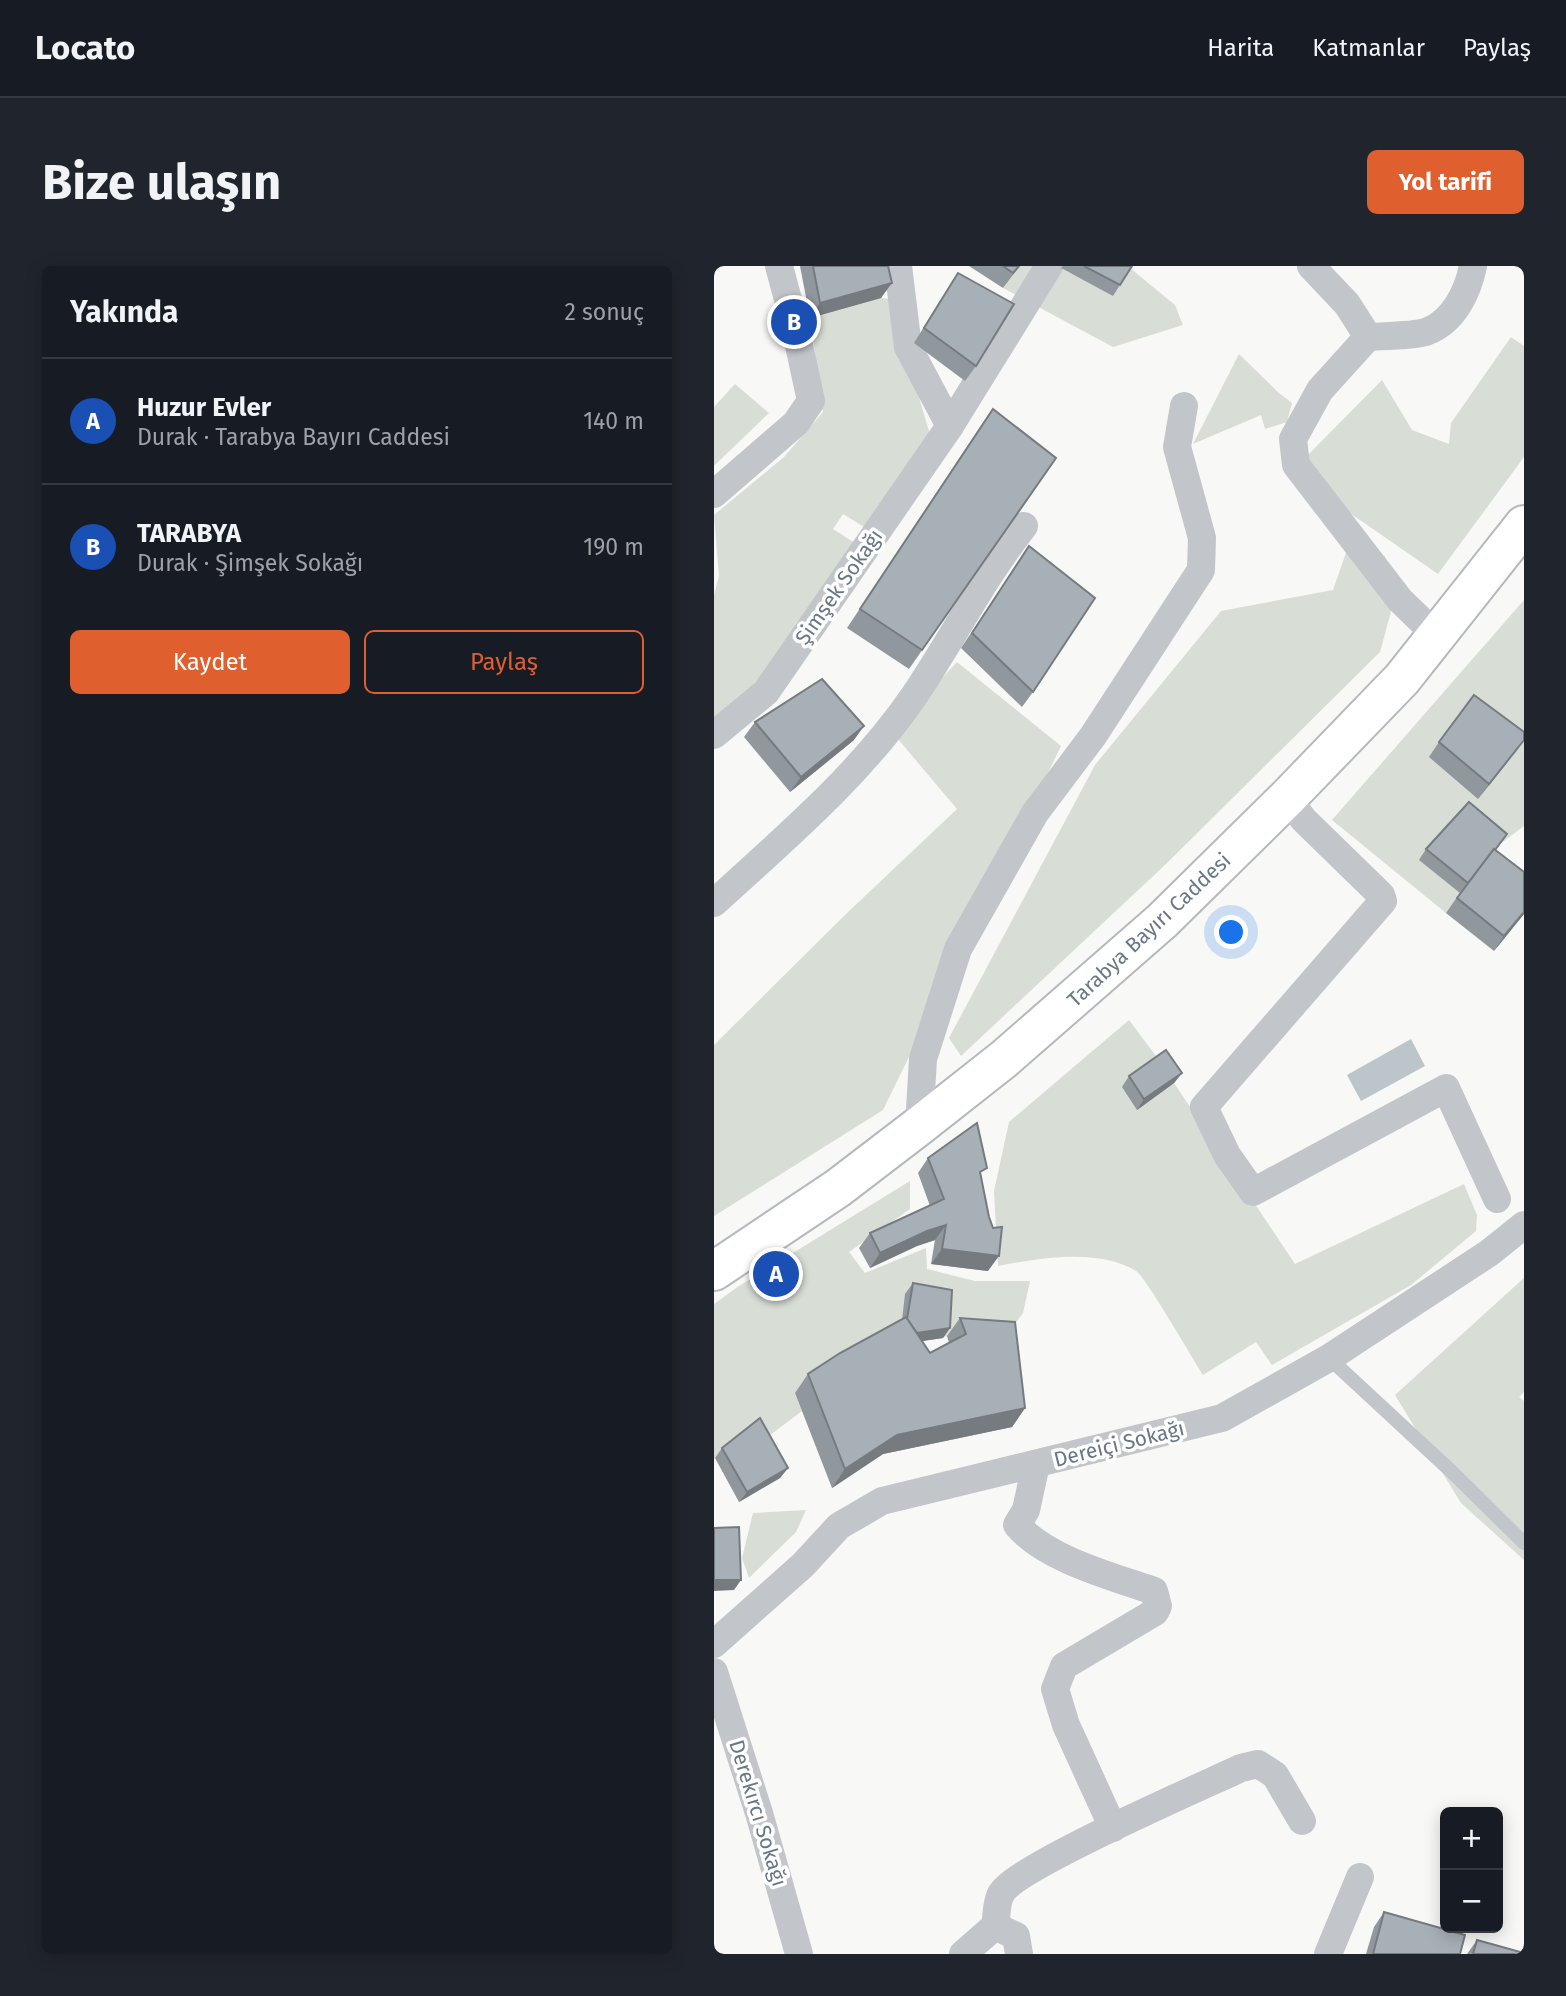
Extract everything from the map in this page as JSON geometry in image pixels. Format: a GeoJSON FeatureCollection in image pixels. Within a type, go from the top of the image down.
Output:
{"type":"FeatureCollection","features":[{"type":"Feature","properties":{"kind":"main road","name":"Tarabya Bayırı Caddesi"},"geometry":{"type":"LineString","coordinates":[[714,1271],[838,1188],[919,1126],[1004,1059],[1162,921],[1287,798],[1402,679],[1438,637],[1524,525]]}},
{"type":"Feature","properties":{"kind":"street"},"geometry":{"type":"LineString","coordinates":[[714,494],[796,423],[811,401],[779,266]]}},
{"type":"Feature","properties":{"kind":"street"},"geometry":{"type":"LineString","coordinates":[[898,266],[908,347],[950,426]]}},
{"type":"Feature","properties":{"kind":"street","name":"Şimşek Sokağı"},"geometry":{"type":"LineString","coordinates":[[714,735],[766,692],[950,426],[1049,266]]}},
{"type":"Feature","properties":{"kind":"street"},"geometry":{"type":"LineString","coordinates":[[1311,266],[1347,304],[1368,337]]}},
{"type":"Feature","properties":{"kind":"street"},"geometry":{"type":"LineString","coordinates":[[1438,637],[1400,600],[1296,466],[1293,439],[1320,390],[1368,337],[1427,332],[1445,319],[1461,300],[1470,281],[1473,266]]}},
{"type":"Feature","properties":{"kind":"street"},"geometry":{"type":"LineString","coordinates":[[919,1126],[923,1059],[958,949],[1035,813],[1093,736],[1201,570],[1202,538],[1177,447],[1184,407]]}},
{"type":"Feature","properties":{"kind":"street"},"geometry":{"type":"LineString","coordinates":[[714,902],[841,786],[913,697],[1004,551],[1024,526]]}},
{"type":"Feature","properties":{"kind":"street"},"geometry":{"type":"LineString","coordinates":[[1287,798],[1304,820],[1381,895],[1383,901],[1203,1107],[1227,1155],[1253,1192],[1446,1088],[1497,1199]]}},
{"type":"Feature","properties":{"kind":"street","name":"Dereiçi Sokağı"},"geometry":{"type":"LineString","coordinates":[[714,1644],[803,1566],[839,1526],[882,1501],[1222,1418],[1329,1358],[1489,1253],[1524,1225]]}},
{"type":"Feature","properties":{"kind":"street"},"geometry":{"type":"LineString","coordinates":[[1036,1464],[1026,1510],[1017,1525],[1029,1539],[1054,1553],[1154,1591],[1158,1606],[1155,1612],[1064,1666],[1055,1689],[1066,1725],[1113,1828]]}},
{"type":"Feature","properties":{"kind":"street","name":"Derekırcı Sokağı"},"geometry":{"type":"LineString","coordinates":[[714,1672],[759,1813],[799,1954]]}},
{"type":"Feature","properties":{"kind":"street"},"geometry":{"type":"LineString","coordinates":[[963,1954],[995,1926],[1001,1894],[1021,1875],[1241,1768],[1258,1764],[1275,1775],[1303,1821]]}},
{"type":"Feature","properties":{"kind":"street"},"geometry":{"type":"LineString","coordinates":[[1328,1954],[1360,1877]]}},
{"type":"Feature","properties":{"kind":"street"},"geometry":{"type":"LineString","coordinates":[[995,1926],[1016,1936],[1019,1954]]}},
{"type":"Feature","properties":{"kind":"lane"},"geometry":{"type":"LineString","coordinates":[[1329,1358],[1524,1543]]}},
{"type":"Feature","properties":{"kind":"shaded area"},"geometry":{"type":"Polygon","coordinates":[[[1020,266],[1063,266],[1062,269],[1113,295],[1130,268],[1175,305],[1183,325],[1113,347],[1003,288],[1020,266]]]}},
{"type":"Feature","properties":{"kind":"shaded area"},"geometry":{"type":"Polygon","coordinates":[[[881,298],[890,299],[931,438],[869,530],[843,514],[833,529],[858,545],[789,645],[714,729],[714,595],[719,576],[714,515],[784,457],[823,412],[810,318],[881,298]]]}},
{"type":"Feature","properties":{"kind":"shaded area"},"geometry":{"type":"Polygon","coordinates":[[[1511,337],[1524,346],[1524,457],[1438,574],[1334,502],[1305,458],[1382,380],[1412,430],[1449,444],[1451,423],[1511,337]]]}},
{"type":"Feature","properties":{"kind":"shaded area"},"geometry":{"type":"Polygon","coordinates":[[[1239,354],[1292,403],[1287,422],[1265,429],[1261,415],[1193,444],[1239,354]]]}},
{"type":"Feature","properties":{"kind":"shaded area"},"geometry":{"type":"Polygon","coordinates":[[[735,384],[769,413],[714,466],[714,407],[735,384]]]}},
{"type":"Feature","properties":{"kind":"shaded area"},"geometry":{"type":"Polygon","coordinates":[[[1348,547],[1385,556],[1392,608],[1380,652],[1166,864],[961,1056],[949,1038],[1095,765],[1221,611],[1333,590],[1348,547]]]}},
{"type":"Feature","properties":{"kind":"shaded area"},"geometry":{"type":"Polygon","coordinates":[[[1524,600],[1524,826],[1500,844],[1446,913],[1332,820],[1524,600]]]}},
{"type":"Feature","properties":{"kind":"shaded area"},"geometry":{"type":"Polygon","coordinates":[[[957,662],[1061,746],[883,1110],[714,1216],[714,1045],[957,809],[892,732],[957,662]]]}},
{"type":"Feature","properties":{"kind":"shaded area"},"geometry":{"type":"Polygon","coordinates":[[[1129,1020],[1159,1060],[1136,1109],[1174,1083],[1295,1264],[1464,1184],[1477,1215],[1476,1231],[1411,1285],[1272,1365],[1256,1342],[1203,1375],[1159,1302],[1136,1271],[1104,1259],[1087,1257],[1050,1258],[998,1266],[994,1191],[1009,1122],[1129,1020]]]}},
{"type":"Feature","properties":{"kind":"shaded area"},"geometry":{"type":"Polygon","coordinates":[[[1411,1039],[1425,1066],[1361,1101],[1347,1075],[1411,1039]]]}},
{"type":"Feature","properties":{"kind":"shaded area"},"geometry":{"type":"Polygon","coordinates":[[[910,1181],[910,1209],[849,1252],[865,1273],[926,1248],[927,1269],[975,1281],[1030,1281],[1023,1313],[1002,1341],[900,1333],[795,1393],[802,1411],[761,1442],[753,1429],[714,1459],[714,1304],[910,1181]]]}},
{"type":"Feature","properties":{"kind":"shaded area"},"geometry":{"type":"Polygon","coordinates":[[[1524,1278],[1524,1392],[1519,1397],[1524,1401],[1524,1560],[1461,1503],[1395,1395],[1524,1278]]]}},
{"type":"Feature","properties":{"kind":"shaded area"},"geometry":{"type":"Polygon","coordinates":[[[806,1510],[796,1532],[749,1578],[742,1558],[753,1513],[806,1510]]]}},
{"type":"Feature","properties":{"kind":"building"},"geometry":{"type":"Polygon","coordinates":[[[813,266],[888,266],[892,283],[820,303],[813,266]]]}},
{"type":"Feature","properties":{"kind":"building"},"geometry":{"type":"Polygon","coordinates":[[[1003,266],[1019,266],[1013,273],[1003,266]]]}},
{"type":"Feature","properties":{"kind":"building"},"geometry":{"type":"Polygon","coordinates":[[[1084,266],[1132,266],[1120,285],[1084,266]]]}},
{"type":"Feature","properties":{"kind":"building"},"geometry":{"type":"Polygon","coordinates":[[[958,273],[1014,304],[976,366],[924,328],[958,273]]]}},
{"type":"Feature","properties":{"kind":"building"},"geometry":{"type":"Polygon","coordinates":[[[993,409],[1056,458],[922,650],[860,609],[993,409]]]}},
{"type":"Feature","properties":{"kind":"building"},"geometry":{"type":"Polygon","coordinates":[[[1029,546],[1095,598],[1033,692],[972,633],[1029,546]]]}},
{"type":"Feature","properties":{"kind":"building"},"geometry":{"type":"Polygon","coordinates":[[[822,679],[864,726],[801,777],[755,722],[822,679]]]}},
{"type":"Feature","properties":{"kind":"building"},"geometry":{"type":"Polygon","coordinates":[[[1474,695],[1524,732],[1524,740],[1489,784],[1439,742],[1474,695]]]}},
{"type":"Feature","properties":{"kind":"building"},"geometry":{"type":"Polygon","coordinates":[[[1469,802],[1507,834],[1468,883],[1426,849],[1469,802]]]}},
{"type":"Feature","properties":{"kind":"building"},"geometry":{"type":"Polygon","coordinates":[[[1494,849],[1524,872],[1524,912],[1504,936],[1457,898],[1494,849]]]}},
{"type":"Feature","properties":{"kind":"building"},"geometry":{"type":"Polygon","coordinates":[[[1166,1050],[1182,1073],[1144,1099],[1129,1076],[1166,1050]]]}},
{"type":"Feature","properties":{"kind":"building"},"geometry":{"type":"Polygon","coordinates":[[[977,1123],[987,1168],[980,1172],[989,1217],[993,1228],[1002,1227],[999,1256],[942,1249],[946,1225],[880,1253],[870,1233],[944,1199],[928,1158],[977,1123]]]}},
{"type":"Feature","properties":{"kind":"building"},"geometry":{"type":"Polygon","coordinates":[[[913,1283],[952,1290],[950,1328],[917,1333],[907,1319],[913,1283]]]}},
{"type":"Feature","properties":{"kind":"building"},"geometry":{"type":"Polygon","coordinates":[[[906,1317],[930,1353],[966,1334],[960,1318],[1015,1322],[1025,1408],[897,1435],[845,1469],[808,1374],[906,1317]]]}},
{"type":"Feature","properties":{"kind":"building"},"geometry":{"type":"Polygon","coordinates":[[[760,1418],[788,1468],[747,1492],[722,1448],[760,1418]]]}},
{"type":"Feature","properties":{"kind":"building"},"geometry":{"type":"Polygon","coordinates":[[[739,1527],[741,1580],[714,1580],[714,1528],[739,1527]]]}},
{"type":"Feature","properties":{"kind":"building"},"geometry":{"type":"Polygon","coordinates":[[[1384,1912],[1440,1928],[1440,1933],[1465,1935],[1460,1954],[1373,1954],[1384,1912]]]}},
{"type":"Feature","properties":{"kind":"building"},"geometry":{"type":"Polygon","coordinates":[[[1477,1940],[1524,1953],[1524,1954],[1473,1954],[1477,1940]]]}},
{"type":"Feature","properties":{"kind":"place","name":"TARABYA"},"geometry":{"type":"Point","coordinates":[794,322]}},
{"type":"Feature","properties":{"kind":"place","name":"Huzur Evler"},"geometry":{"type":"Point","coordinates":[776,1274]}}]}
